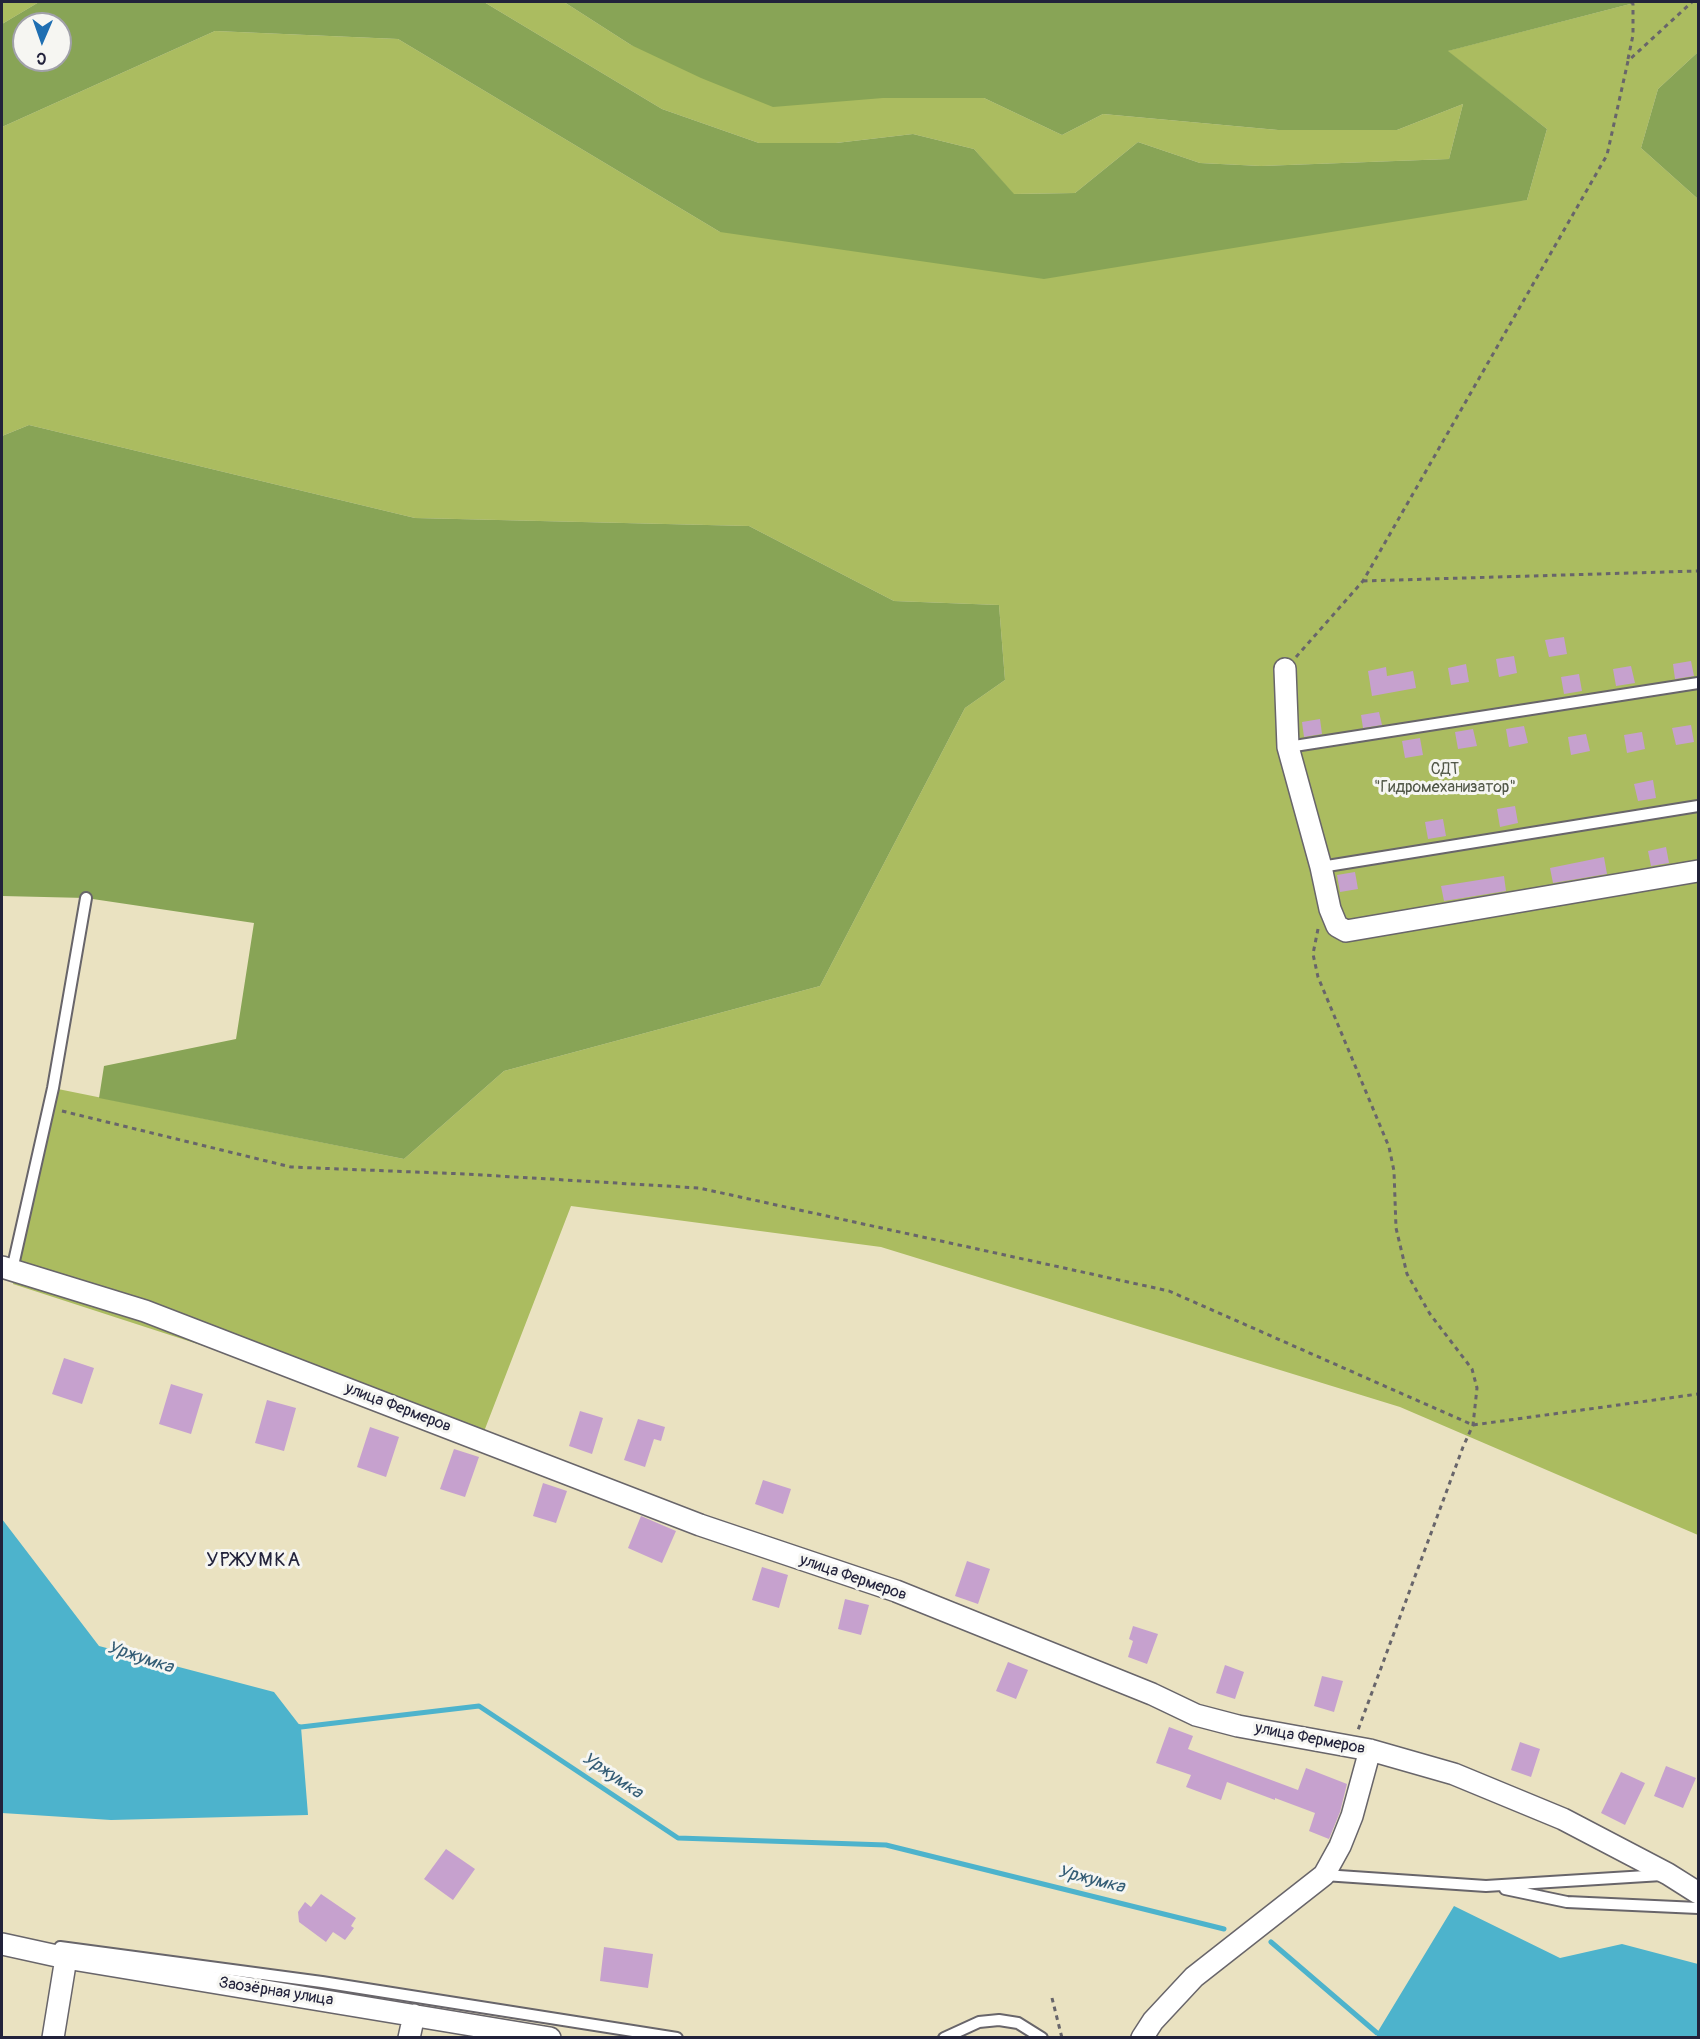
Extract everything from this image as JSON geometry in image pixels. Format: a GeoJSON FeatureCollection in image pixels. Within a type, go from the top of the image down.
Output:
{"type":"FeatureCollection","features":[{"type":"Feature","properties":{"kind":"street"},"geometry":{"type":"LineString","coordinates":[[1285,669],[1288,747],[1322,867],[1330,909],[1336,926],[1346,931],[1698,871]]}},
{"type":"Feature","properties":{"kind":"street","name":"улица Фермеров"},"geometry":{"type":"LineString","coordinates":[[7,1269],[145,1311],[700,1525],[896,1592],[1152,1694],[1196,1715],[1238,1726],[1361,1748],[1454,1774],[1563,1819],[1668,1874],[1698,1893]]}},
{"type":"Feature","properties":{"kind":"street"},"geometry":{"type":"LineString","coordinates":[[1142,2037],[1153,2021],[1194,1977],[1324,1875],[1340,1846],[1352,1816],[1361,1748]]}},
{"type":"Feature","properties":{"kind":"street","name":"Заозёрная улица"},"geometry":{"type":"LineString","coordinates":[[2,1943],[66,1959],[550,2037]]}},
{"type":"Feature","properties":{"kind":"street"},"geometry":{"type":"LineString","coordinates":[[53,2037],[66,1959]]}},
{"type":"Feature","properties":{"kind":"street"},"geometry":{"type":"LineString","coordinates":[[409,2037],[414,2015]]}},
{"type":"Feature","properties":{"kind":"lane"},"geometry":{"type":"LineString","coordinates":[[1288,747],[1698,683]]}},
{"type":"Feature","properties":{"kind":"lane"},"geometry":{"type":"LineString","coordinates":[[1322,867],[1698,806]]}},
{"type":"Feature","properties":{"kind":"lane"},"geometry":{"type":"LineString","coordinates":[[7,1269],[49,1108],[86,898]]}},
{"type":"Feature","properties":{"kind":"lane"},"geometry":{"type":"LineString","coordinates":[[1324,1875],[1490,1886],[1668,1874]]}},
{"type":"Feature","properties":{"kind":"lane"},"geometry":{"type":"LineString","coordinates":[[1490,1886],[1567,1902],[1698,1908]]}},
{"type":"Feature","properties":{"kind":"lane"},"geometry":{"type":"LineString","coordinates":[[2,1943],[28,1942],[322,1983],[677,2037]]}},
{"type":"Feature","properties":{"kind":"lane"},"geometry":{"type":"LineString","coordinates":[[944,2037],[979,2022],[999,2020],[1018,2023],[1042,2037]]}},
{"type":"Feature","properties":{"kind":"path"},"geometry":{"type":"LineString","coordinates":[[1285,669],[1363,581],[1607,155],[1633,34],[1633,4],[1631,2]]}},
{"type":"Feature","properties":{"kind":"path"},"geometry":{"type":"LineString","coordinates":[[1628,61],[1692,2]]}},
{"type":"Feature","properties":{"kind":"path"},"geometry":{"type":"LineString","coordinates":[[1363,581],[1698,571]]}},
{"type":"Feature","properties":{"kind":"path"},"geometry":{"type":"LineString","coordinates":[[1330,909],[1317,932],[1313,954],[1318,977],[1389,1147],[1394,1171],[1396,1228],[1407,1274],[1430,1314],[1472,1369],[1477,1388],[1473,1425],[1463,1446],[1361,1748]]}},
{"type":"Feature","properties":{"kind":"path"},"geometry":{"type":"LineString","coordinates":[[49,1108],[291,1167],[699,1188],[1169,1291],[1473,1425],[1698,1394]]}},
{"type":"Feature","properties":{"kind":"path"},"geometry":{"type":"LineString","coordinates":[[1052,1998],[1062,2037]]}},
{"type":"Feature","properties":{"kind":"green space"},"geometry":{"type":"Polygon","coordinates":[[[2,2],[39,2],[22,12],[12,12],[12,18],[2,24],[2,2]]]}},
{"type":"Feature","properties":{"kind":"green space"},"geometry":{"type":"Polygon","coordinates":[[[39,2],[484,2],[662,109],[759,143],[836,143],[913,134],[974,149],[1014,194],[1075,193],[1138,142],[1200,163],[1261,166],[1449,159],[1463,104],[1397,130],[1278,130],[1103,114],[1062,135],[984,98],[883,98],[773,107],[701,78],[631,45],[564,2],[1638,2],[1448,51],[1547,129],[1527,200],[1044,279],[720,232],[398,39],[215,31],[2,127],[2,24],[12,18],[12,72],[72,72],[72,12],[22,12],[39,2]]]}},
{"type":"Feature","properties":{"kind":"green space"},"geometry":{"type":"Polygon","coordinates":[[[484,2],[564,2],[631,45],[883,98],[984,98],[1062,135],[1103,114],[1278,130],[1397,130],[1463,104],[1449,159],[1261,166],[1200,163],[1138,142],[1075,193],[1013,194],[974,149],[913,134],[836,143],[759,143],[662,109],[484,2]]]}},
{"type":"Feature","properties":{"kind":"green space","name":"СДТ \"Гидромеханизатор\""},"geometry":{"type":"Polygon","coordinates":[[[1638,2],[1698,2],[1698,52],[1658,89],[1641,148],[1698,199],[1698,1535],[1400,1407],[881,1247],[571,1206],[478,1447],[210,1348],[13,1284],[17,1255],[53,1088],[404,1159],[504,1071],[820,986],[965,708],[1005,680],[999,605],[894,601],[749,526],[415,518],[29,425],[2,436],[2,127],[215,31],[398,39],[720,232],[1527,200],[1547,129],[1447,51],[1638,2]]]}},
{"type":"Feature","properties":{"kind":"green space"},"geometry":{"type":"Polygon","coordinates":[[[1698,52],[1698,199],[1641,148],[1658,89],[1698,52]]]}},
{"type":"Feature","properties":{"kind":"green space"},"geometry":{"type":"Polygon","coordinates":[[[29,425],[415,518],[749,526],[894,601],[999,605],[1005,680],[965,708],[820,986],[504,1071],[404,1159],[99,1098],[104,1066],[236,1039],[254,923],[86,898],[2,896],[2,436],[29,425]]]}},
{"type":"Feature","properties":{"kind":"water"},"geometry":{"type":"Polygon","coordinates":[[[2,1519],[99,1646],[274,1692],[301,1727],[308,1815],[111,1820],[2,1813],[2,1519]]]}},
{"type":"Feature","properties":{"kind":"water"},"geometry":{"type":"Polygon","coordinates":[[[1454,1906],[1560,1958],[1622,1944],[1698,1964],[1698,2037],[1377,2037],[1377,2033],[1454,1906]]]}},
{"type":"Feature","properties":{"kind":"building"},"geometry":{"type":"Polygon","coordinates":[[[1564,637],[1567,654],[1549,657],[1545,640],[1564,637]]]}},
{"type":"Feature","properties":{"kind":"building"},"geometry":{"type":"Polygon","coordinates":[[[1514,656],[1517,673],[1499,677],[1496,659],[1514,656]]]}},
{"type":"Feature","properties":{"kind":"building"},"geometry":{"type":"Polygon","coordinates":[[[1691,661],[1694,676],[1675,679],[1673,664],[1691,661]]]}},
{"type":"Feature","properties":{"kind":"building"},"geometry":{"type":"Polygon","coordinates":[[[1466,664],[1469,682],[1451,685],[1448,668],[1466,664]]]}},
{"type":"Feature","properties":{"kind":"building"},"geometry":{"type":"Polygon","coordinates":[[[1631,666],[1635,683],[1616,686],[1613,669],[1631,666]]]}},
{"type":"Feature","properties":{"kind":"building"},"geometry":{"type":"Polygon","coordinates":[[[1386,667],[1387,676],[1413,671],[1416,688],[1372,696],[1368,671],[1386,667]]]}},
{"type":"Feature","properties":{"kind":"building"},"geometry":{"type":"Polygon","coordinates":[[[1579,674],[1582,691],[1564,694],[1561,677],[1579,674]]]}},
{"type":"Feature","properties":{"kind":"building"},"geometry":{"type":"Polygon","coordinates":[[[1379,712],[1382,725],[1363,728],[1361,715],[1379,712]]]}},
{"type":"Feature","properties":{"kind":"building"},"geometry":{"type":"Polygon","coordinates":[[[1320,719],[1322,734],[1304,737],[1302,722],[1320,719]]]}},
{"type":"Feature","properties":{"kind":"building"},"geometry":{"type":"Polygon","coordinates":[[[1691,725],[1694,742],[1676,745],[1672,728],[1691,725]]]}},
{"type":"Feature","properties":{"kind":"building"},"geometry":{"type":"Polygon","coordinates":[[[1524,726],[1528,743],[1509,747],[1506,729],[1524,726]]]}},
{"type":"Feature","properties":{"kind":"building"},"geometry":{"type":"Polygon","coordinates":[[[1473,729],[1477,746],[1458,749],[1455,732],[1473,729]]]}},
{"type":"Feature","properties":{"kind":"building"},"geometry":{"type":"Polygon","coordinates":[[[1642,732],[1645,749],[1627,753],[1624,735],[1642,732]]]}},
{"type":"Feature","properties":{"kind":"building"},"geometry":{"type":"Polygon","coordinates":[[[1586,734],[1590,751],[1571,755],[1568,737],[1586,734]]]}},
{"type":"Feature","properties":{"kind":"building"},"geometry":{"type":"Polygon","coordinates":[[[1420,738],[1423,755],[1405,758],[1402,741],[1420,738]]]}},
{"type":"Feature","properties":{"kind":"building"},"geometry":{"type":"Polygon","coordinates":[[[1653,780],[1656,798],[1638,801],[1634,784],[1653,780]]]}},
{"type":"Feature","properties":{"kind":"building"},"geometry":{"type":"Polygon","coordinates":[[[1515,806],[1518,823],[1500,827],[1497,809],[1515,806]]]}},
{"type":"Feature","properties":{"kind":"building"},"geometry":{"type":"Polygon","coordinates":[[[1443,819],[1446,836],[1428,839],[1425,822],[1443,819]]]}},
{"type":"Feature","properties":{"kind":"building"},"geometry":{"type":"Polygon","coordinates":[[[1666,847],[1669,863],[1651,866],[1648,851],[1666,847]]]}},
{"type":"Feature","properties":{"kind":"building"},"geometry":{"type":"Polygon","coordinates":[[[1604,857],[1607,874],[1553,883],[1550,868],[1604,857]]]}},
{"type":"Feature","properties":{"kind":"building"},"geometry":{"type":"Polygon","coordinates":[[[1355,872],[1358,889],[1340,892],[1337,875],[1355,872]]]}},
{"type":"Feature","properties":{"kind":"building"},"geometry":{"type":"Polygon","coordinates":[[[1504,876],[1506,891],[1444,901],[1441,886],[1504,876]]]}},
{"type":"Feature","properties":{"kind":"building"},"geometry":{"type":"Polygon","coordinates":[[[64,1358],[94,1368],[82,1404],[52,1394],[64,1358]]]}},
{"type":"Feature","properties":{"kind":"building"},"geometry":{"type":"Polygon","coordinates":[[[171,1384],[203,1394],[191,1434],[159,1424],[171,1384]]]}},
{"type":"Feature","properties":{"kind":"building"},"geometry":{"type":"Polygon","coordinates":[[[267,1400],[296,1408],[284,1451],[255,1443],[267,1400]]]}},
{"type":"Feature","properties":{"kind":"building"},"geometry":{"type":"Polygon","coordinates":[[[580,1411],[603,1418],[592,1454],[569,1446],[580,1411]]]}},
{"type":"Feature","properties":{"kind":"building"},"geometry":{"type":"Polygon","coordinates":[[[638,1419],[665,1427],[661,1441],[654,1439],[645,1467],[624,1460],[638,1419]]]}},
{"type":"Feature","properties":{"kind":"building"},"geometry":{"type":"Polygon","coordinates":[[[370,1427],[399,1437],[386,1477],[357,1467],[370,1427]]]}},
{"type":"Feature","properties":{"kind":"building"},"geometry":{"type":"Polygon","coordinates":[[[454,1449],[479,1457],[465,1497],[440,1489],[454,1449]]]}},
{"type":"Feature","properties":{"kind":"building"},"geometry":{"type":"Polygon","coordinates":[[[763,1480],[791,1489],[783,1514],[755,1504],[763,1480]]]}},
{"type":"Feature","properties":{"kind":"building"},"geometry":{"type":"Polygon","coordinates":[[[543,1483],[567,1491],[556,1523],[533,1516],[543,1483]]]}},
{"type":"Feature","properties":{"kind":"building"},"geometry":{"type":"Polygon","coordinates":[[[641,1516],[676,1531],[662,1563],[628,1548],[641,1516]]]}},
{"type":"Feature","properties":{"kind":"building"},"geometry":{"type":"Polygon","coordinates":[[[967,1561],[990,1569],[978,1604],[955,1596],[967,1561]]]}},
{"type":"Feature","properties":{"kind":"building"},"geometry":{"type":"Polygon","coordinates":[[[762,1567],[788,1575],[779,1608],[752,1600],[762,1567]]]}},
{"type":"Feature","properties":{"kind":"building"},"geometry":{"type":"Polygon","coordinates":[[[845,1599],[869,1605],[861,1635],[838,1629],[845,1599]]]}},
{"type":"Feature","properties":{"kind":"building"},"geometry":{"type":"Polygon","coordinates":[[[1133,1626],[1158,1634],[1147,1664],[1128,1657],[1133,1641],[1129,1639],[1133,1626]]]}},
{"type":"Feature","properties":{"kind":"building"},"geometry":{"type":"Polygon","coordinates":[[[1008,1662],[1028,1670],[1016,1699],[996,1691],[1008,1662]]]}},
{"type":"Feature","properties":{"kind":"building"},"geometry":{"type":"Polygon","coordinates":[[[1225,1665],[1244,1672],[1235,1699],[1216,1693],[1225,1665]]]}},
{"type":"Feature","properties":{"kind":"building"},"geometry":{"type":"Polygon","coordinates":[[[1322,1676],[1343,1681],[1334,1712],[1314,1706],[1322,1676]]]}},
{"type":"Feature","properties":{"kind":"building"},"geometry":{"type":"Polygon","coordinates":[[[1169,1727],[1193,1736],[1188,1749],[1298,1790],[1306,1768],[1347,1784],[1340,1812],[1329,1839],[1309,1831],[1315,1813],[1275,1798],[1275,1800],[1227,1782],[1221,1800],[1186,1787],[1191,1775],[1156,1763],[1169,1727]]]}},
{"type":"Feature","properties":{"kind":"building"},"geometry":{"type":"Polygon","coordinates":[[[1520,1742],[1540,1749],[1531,1777],[1511,1770],[1520,1742]]]}},
{"type":"Feature","properties":{"kind":"building"},"geometry":{"type":"Polygon","coordinates":[[[1666,1766],[1696,1778],[1683,1808],[1654,1796],[1666,1766]]]}},
{"type":"Feature","properties":{"kind":"building"},"geometry":{"type":"Polygon","coordinates":[[[1621,1772],[1645,1783],[1625,1825],[1601,1813],[1621,1772]]]}},
{"type":"Feature","properties":{"kind":"building"},"geometry":{"type":"Polygon","coordinates":[[[446,1849],[475,1869],[453,1900],[424,1879],[446,1849]]]}},
{"type":"Feature","properties":{"kind":"building"},"geometry":{"type":"Polygon","coordinates":[[[321,1894],[356,1918],[351,1926],[354,1928],[345,1940],[333,1932],[326,1942],[299,1922],[298,1912],[305,1902],[311,1907],[321,1894]]]}},
{"type":"Feature","properties":{"kind":"building"},"geometry":{"type":"Polygon","coordinates":[[[604,1947],[653,1954],[648,1988],[600,1981],[604,1947]]]}},
{"type":"Feature","properties":{"kind":"waterway","name":"Уржумка"},"geometry":{"type":"LineString","coordinates":[[296,1726],[479,1706],[678,1838],[886,1845],[1224,1929]]}},
{"type":"Feature","properties":{"kind":"waterway","name":"Уржумка"},"geometry":{"type":"LineString","coordinates":[[1271,1942],[1377,2033],[1390,2038]]}},
{"type":"Feature","properties":{"kind":"district","name":"УРЖУМКА"},"geometry":{"type":"Point","coordinates":[254,1561]}}]}
